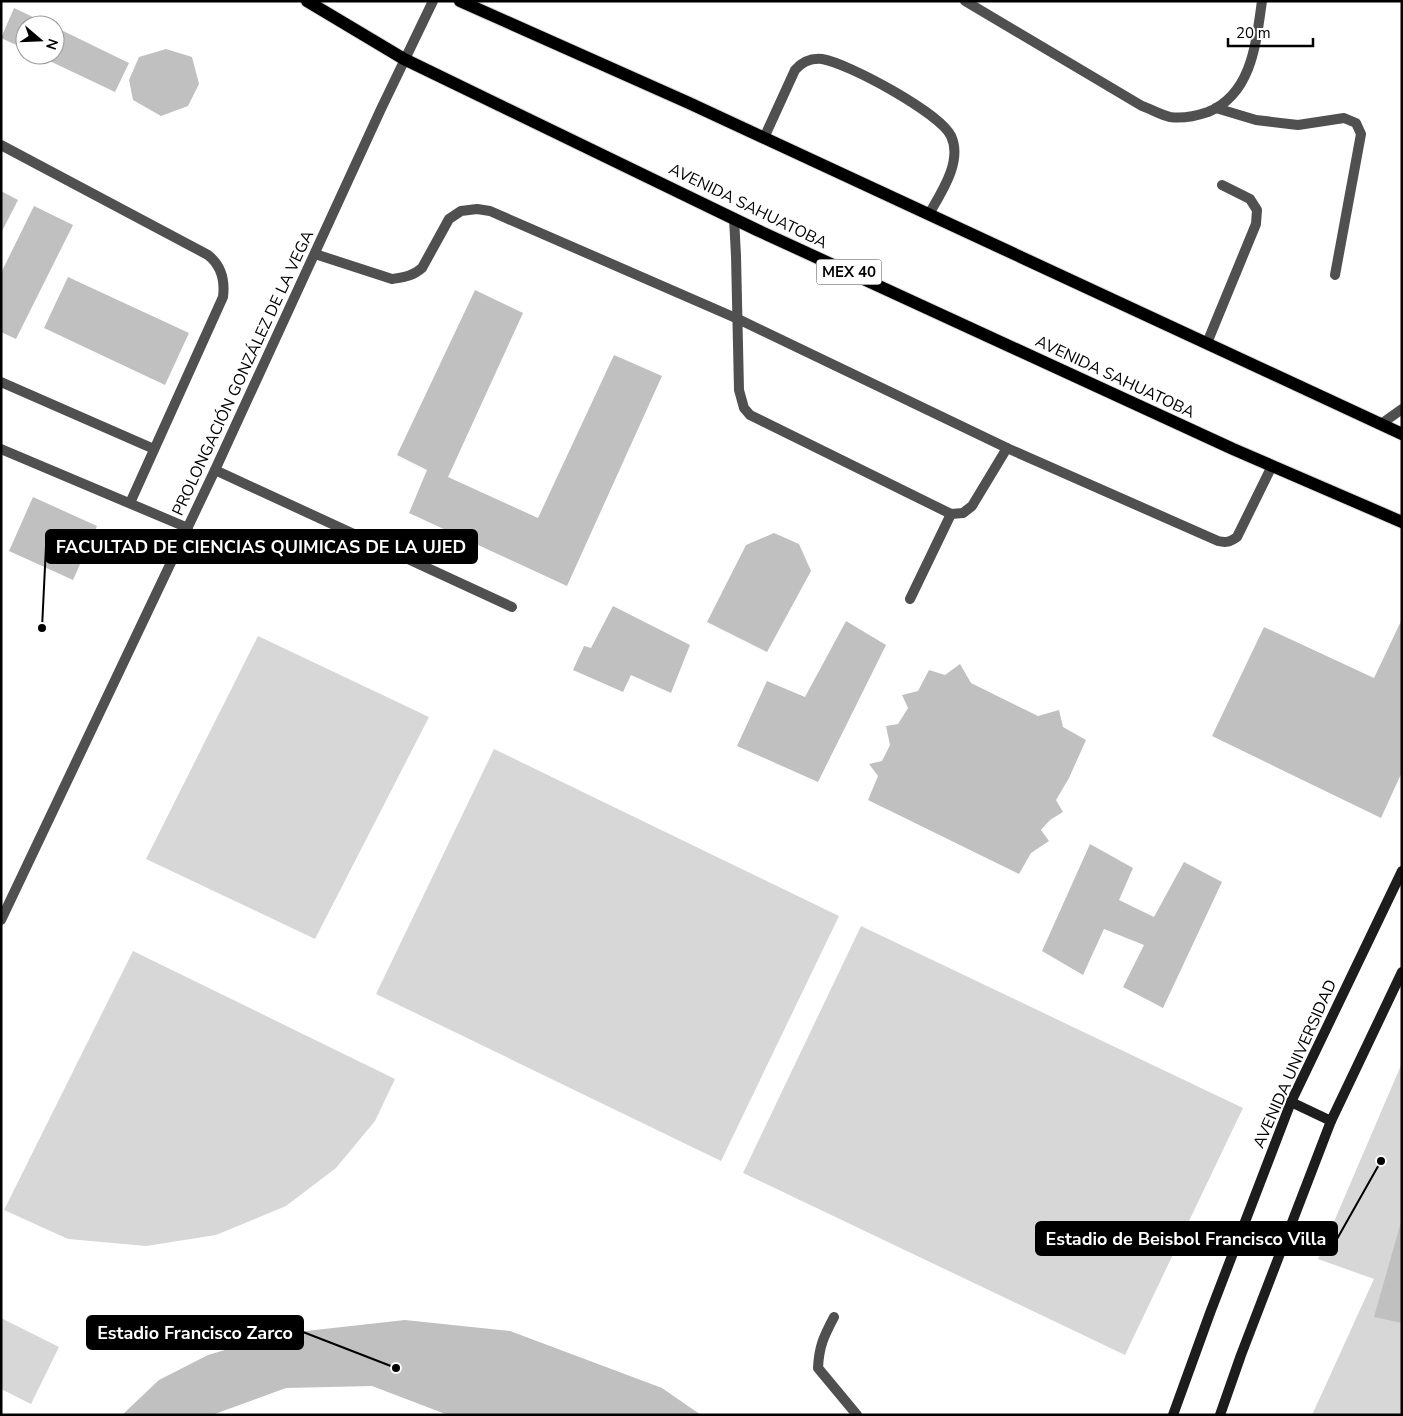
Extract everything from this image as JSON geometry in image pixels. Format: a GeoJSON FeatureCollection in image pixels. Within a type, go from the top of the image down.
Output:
{"type":"FeatureCollection","features":[{"type":"Feature","properties":{"kind":"main road","name":"AVENIDA SAHUATOBA"},"geometry":{"type":"LineString","coordinates":[[307,1],[404,59],[802,251],[1272,466],[1402,522]]}},
{"type":"Feature","properties":{"kind":"main road"},"geometry":{"type":"LineString","coordinates":[[460,1],[764,138],[1402,434]]}},
{"type":"Feature","properties":{"kind":"street","name":"PROLONGACIÓN GONZÁLEZ DE LA VEGA"},"geometry":{"type":"LineString","coordinates":[[1,920],[188,528],[404,59],[433,1]]}},
{"type":"Feature","properties":{"kind":"street"},"geometry":{"type":"LineString","coordinates":[[965,1],[1142,106],[1170,117],[1195,117],[1216,108],[1232,97],[1244,78],[1256,42],[1262,1]]}},
{"type":"Feature","properties":{"kind":"street"},"geometry":{"type":"LineString","coordinates":[[764,138],[795,70],[801,63],[822,59],[849,68],[900,94],[942,125],[951,137],[954,162],[929,214]]}},
{"type":"Feature","properties":{"kind":"street"},"geometry":{"type":"LineString","coordinates":[[1216,108],[1256,120],[1298,125],[1344,118],[1356,123],[1361,134],[1335,275]]}},
{"type":"Feature","properties":{"kind":"street"},"geometry":{"type":"LineString","coordinates":[[1,146],[208,255],[221,270],[224,287],[223,297],[130,503]]}},
{"type":"Feature","properties":{"kind":"street"},"geometry":{"type":"LineString","coordinates":[[1207,343],[1256,224],[1257,210],[1250,199],[1222,185]]}},
{"type":"Feature","properties":{"kind":"street"},"geometry":{"type":"LineString","coordinates":[[315,254],[392,279],[405,277],[416,273],[422,268],[449,219],[461,211],[477,209],[490,211],[738,319],[1007,448],[1218,541],[1231,541],[1237,537],[1272,466]]}},
{"type":"Feature","properties":{"kind":"street"},"geometry":{"type":"LineString","coordinates":[[734,218],[739,390],[744,408],[750,415],[951,514],[962,512],[972,506],[1007,448]]}},
{"type":"Feature","properties":{"kind":"street"},"geometry":{"type":"LineString","coordinates":[[1,382],[154,449]]}},
{"type":"Feature","properties":{"kind":"street"},"geometry":{"type":"LineString","coordinates":[[1381,424],[1402,409]]}},
{"type":"Feature","properties":{"kind":"street"},"geometry":{"type":"LineString","coordinates":[[1,449],[188,528]]}},
{"type":"Feature","properties":{"kind":"street"},"geometry":{"type":"LineString","coordinates":[[215,470],[512,606]]}},
{"type":"Feature","properties":{"kind":"street"},"geometry":{"type":"LineString","coordinates":[[910,599],[951,514]]}},
{"type":"Feature","properties":{"kind":"street","name":"AVENIDA UNIVERSIDAD"},"geometry":{"type":"LineString","coordinates":[[1173,1415],[1291,1102],[1402,871]]}},
{"type":"Feature","properties":{"kind":"street"},"geometry":{"type":"LineString","coordinates":[[1220,1415],[1241,1355],[1331,1121],[1402,972]]}},
{"type":"Feature","properties":{"kind":"street"},"geometry":{"type":"LineString","coordinates":[[1291,1102],[1331,1121]]}},
{"type":"Feature","properties":{"kind":"street"},"geometry":{"type":"LineString","coordinates":[[834,1317],[818,1351],[818,1368],[857,1415]]}},
{"type":"Feature","properties":{"kind":"shaded area"},"geometry":{"type":"Polygon","coordinates":[[[258,636],[429,717],[315,939],[146,859],[258,636]]]}},
{"type":"Feature","properties":{"kind":"shaded area"},"geometry":{"type":"Polygon","coordinates":[[[494,749],[839,916],[721,1161],[376,994],[494,749]]]}},
{"type":"Feature","properties":{"kind":"shaded area"},"geometry":{"type":"Polygon","coordinates":[[[861,926],[1243,1108],[1125,1355],[743,1173],[861,926]]]}},
{"type":"Feature","properties":{"kind":"shaded area"},"geometry":{"type":"Polygon","coordinates":[[[133,951],[395,1079],[375,1121],[336,1168],[286,1206],[216,1235],[146,1246],[68,1239],[4,1210],[133,951]]]}},
{"type":"Feature","properties":{"kind":"shaded area"},"geometry":{"type":"Polygon","coordinates":[[[1402,1063],[1402,1415],[1312,1415],[1374,1279],[1318,1259],[1402,1063]]]}},
{"type":"Feature","properties":{"kind":"shaded area"},"geometry":{"type":"Polygon","coordinates":[[[1,1318],[59,1347],[31,1404],[1,1389],[1,1318]]]}},
{"type":"Feature","properties":{"kind":"building"},"geometry":{"type":"Polygon","coordinates":[[[14,8],[29,15],[15,15],[15,44],[1,38],[14,8]]]}},
{"type":"Feature","properties":{"kind":"building"},"geometry":{"type":"Polygon","coordinates":[[[65,32],[129,63],[115,92],[58,65],[65,65],[65,32]]]}},
{"type":"Feature","properties":{"kind":"building"},"geometry":{"type":"Polygon","coordinates":[[[166,49],[192,57],[199,84],[188,106],[161,116],[133,100],[129,80],[139,57],[166,49]]]}},
{"type":"Feature","properties":{"kind":"building"},"geometry":{"type":"Polygon","coordinates":[[[1,191],[18,200],[1,233],[1,191]]]}},
{"type":"Feature","properties":{"kind":"building"},"geometry":{"type":"Polygon","coordinates":[[[34,206],[73,225],[16,339],[1,332],[1,273],[34,206]]]}},
{"type":"Feature","properties":{"kind":"building"},"geometry":{"type":"Polygon","coordinates":[[[68,277],[189,333],[165,385],[44,328],[68,277]]]}},
{"type":"Feature","properties":{"kind":"building"},"geometry":{"type":"Polygon","coordinates":[[[475,290],[523,313],[448,477],[538,518],[614,355],[662,376],[567,586],[409,513],[427,470],[397,455],[475,290]]]}},
{"type":"Feature","properties":{"kind":"building"},"geometry":{"type":"Polygon","coordinates":[[[33,497],[97,526],[73,580],[9,551],[33,497]]]}},
{"type":"Feature","properties":{"kind":"building"},"geometry":{"type":"Polygon","coordinates":[[[774,533],[799,544],[811,571],[767,652],[707,622],[746,545],[774,533]]]}},
{"type":"Feature","properties":{"kind":"building"},"geometry":{"type":"Polygon","coordinates":[[[613,606],[690,645],[671,693],[631,675],[623,692],[573,670],[584,646],[591,648],[613,606]]]}},
{"type":"Feature","properties":{"kind":"building"},"geometry":{"type":"Polygon","coordinates":[[[1402,619],[1402,772],[1381,818],[1212,736],[1264,627],[1374,678],[1402,619]]]}},
{"type":"Feature","properties":{"kind":"building"},"geometry":{"type":"Polygon","coordinates":[[[846,621],[886,645],[818,782],[737,746],[767,681],[805,697],[846,621]]]}},
{"type":"Feature","properties":{"kind":"building"},"geometry":{"type":"Polygon","coordinates":[[[960,664],[971,683],[1038,716],[1059,710],[1063,727],[1086,740],[1069,778],[1056,800],[1063,812],[1050,820],[1041,830],[1049,841],[1031,853],[1019,874],[868,800],[878,776],[869,764],[882,761],[890,745],[886,726],[898,724],[908,708],[902,695],[918,691],[929,670],[945,675],[960,664]]]}},
{"type":"Feature","properties":{"kind":"building"},"geometry":{"type":"Polygon","coordinates":[[[1090,844],[1133,868],[1119,900],[1154,917],[1184,862],[1222,882],[1163,1008],[1123,987],[1144,945],[1104,929],[1083,975],[1042,951],[1090,844]]]}},
{"type":"Feature","properties":{"kind":"building"},"geometry":{"type":"Polygon","coordinates":[[[1402,1222],[1402,1323],[1374,1317],[1402,1222]]]}},
{"type":"Feature","properties":{"kind":"building"},"geometry":{"type":"Polygon","coordinates":[[[405,1320],[510,1331],[662,1388],[701,1415],[448,1415],[372,1386],[286,1388],[212,1415],[122,1415],[159,1380],[208,1355],[279,1334],[405,1320]]]}},
{"type":"Feature","properties":{"kind":"place","name":"FACULTAD DE CIENCIAS QUIMICAS DE LA UJED"},"geometry":{"type":"Point","coordinates":[42,628]}},
{"type":"Feature","properties":{"kind":"place","name":"Estadio de Beisbol Francisco Villa"},"geometry":{"type":"Point","coordinates":[1381,1161]}},
{"type":"Feature","properties":{"kind":"place","name":"Estadio Francisco Zarco"},"geometry":{"type":"Point","coordinates":[396,1368]}}]}
